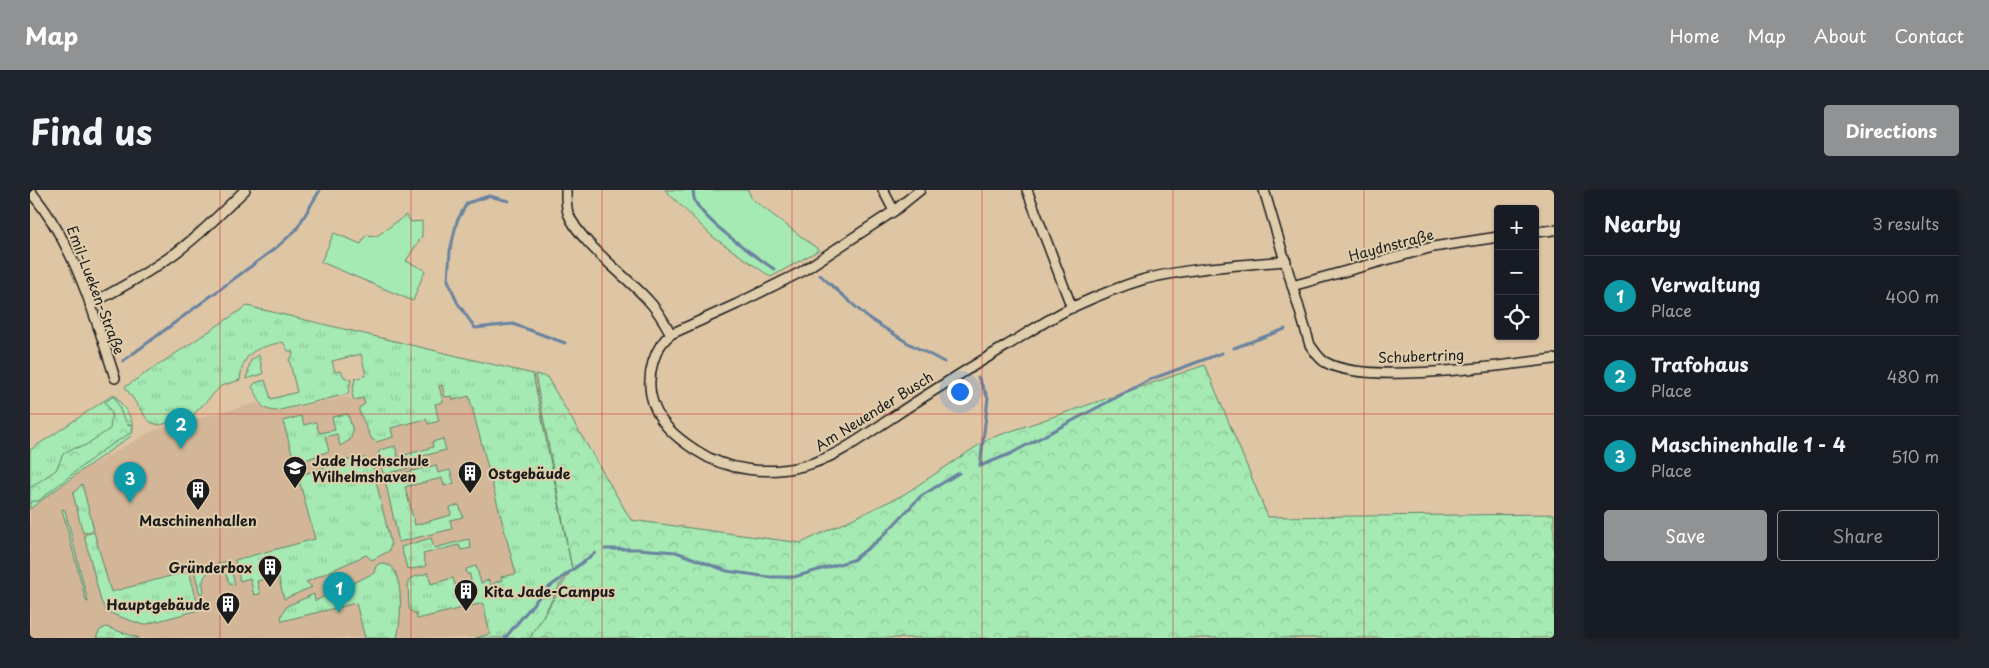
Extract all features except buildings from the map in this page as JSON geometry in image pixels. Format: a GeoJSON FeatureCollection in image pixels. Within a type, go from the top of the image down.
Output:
{"type":"FeatureCollection","features":[{"type":"Feature","properties":{"kind":"street","name":"Emil-Lueken-Straße"},"geometry":{"type":"LineString","coordinates":[[30,190],[55,224],[90,304],[115,378]]}},
{"type":"Feature","properties":{"kind":"street"},"geometry":{"type":"LineString","coordinates":[[90,304],[124,287],[168,259],[212,222],[245,190]]}},
{"type":"Feature","properties":{"kind":"street"},"geometry":{"type":"LineString","coordinates":[[566,190],[568,212],[584,237],[648,299],[671,334]]}},
{"type":"Feature","properties":{"kind":"street"},"geometry":{"type":"LineString","coordinates":[[883,190],[894,211]]}},
{"type":"Feature","properties":{"kind":"street","name":"Am Neuender Busch"},"geometry":{"type":"LineString","coordinates":[[920,190],[894,211],[790,279],[671,334],[665,339],[654,359],[650,389],[652,404],[670,432],[701,454],[719,462],[760,471],[804,466],[824,459],[945,383],[1072,308],[1130,284],[1165,275],[1195,270],[1286,261]]}},
{"type":"Feature","properties":{"kind":"street"},"geometry":{"type":"LineString","coordinates":[[1026,190],[1072,308]]}},
{"type":"Feature","properties":{"kind":"street","name":"Schubertring"},"geometry":{"type":"LineString","coordinates":[[1264,190],[1310,344],[1324,362],[1348,370],[1396,374],[1554,359]]}},
{"type":"Feature","properties":{"kind":"street"},"geometry":{"type":"LineString","coordinates":[[1539,232],[1554,230]]}},
{"type":"Feature","properties":{"kind":"street","name":"Haydnstraße"},"geometry":{"type":"LineString","coordinates":[[1292,286],[1433,247],[1494,238]]}},
{"type":"Feature","properties":{"kind":"shaded area","name":"Jade Hochschule Wilhelmshaven"},"geometry":{"type":"Polygon","coordinates":[[[485,370],[515,387],[516,638],[30,638],[30,508],[82,470],[154,430],[256,403],[277,412],[345,397],[355,400],[485,370]]]}},
{"type":"Feature","properties":{"kind":"green space"},"geometry":{"type":"Polygon","coordinates":[[[665,190],[748,190],[752,199],[819,250],[771,277],[713,237],[665,190]]]}},
{"type":"Feature","properties":{"kind":"green space"},"geometry":{"type":"Polygon","coordinates":[[[406,215],[411,222],[422,221],[422,236],[406,261],[425,270],[413,301],[321,262],[334,233],[361,244],[366,235],[377,236],[406,215]]]}},
{"type":"Feature","properties":{"kind":"green space"},"geometry":{"type":"Polygon","coordinates":[[[247,306],[533,374],[572,569],[562,581],[531,638],[476,638],[490,634],[483,603],[417,619],[416,613],[409,609],[408,582],[411,578],[428,573],[431,584],[453,578],[455,585],[471,581],[470,574],[467,574],[466,569],[476,566],[481,583],[489,580],[493,594],[496,593],[494,583],[502,580],[501,577],[516,574],[469,396],[453,400],[452,396],[445,397],[442,385],[439,386],[443,402],[435,404],[439,421],[428,424],[426,419],[391,428],[393,437],[376,442],[371,438],[359,411],[359,408],[365,404],[363,398],[354,400],[352,394],[355,379],[366,375],[361,354],[332,361],[335,372],[341,371],[344,377],[351,380],[348,394],[276,411],[262,406],[252,387],[255,383],[265,380],[271,399],[297,392],[289,359],[293,355],[292,351],[288,351],[283,342],[266,346],[248,356],[244,362],[240,380],[221,386],[192,416],[160,425],[152,423],[147,419],[125,387],[247,306]]]}},
{"type":"Feature","properties":{"kind":"green space"},"geometry":{"type":"Polygon","coordinates":[[[259,355],[263,374],[246,379],[251,360],[259,355]]]}},
{"type":"Feature","properties":{"kind":"green space"},"geometry":{"type":"Polygon","coordinates":[[[1205,365],[1268,517],[1554,514],[1554,638],[530,638],[572,569],[535,374],[547,377],[631,520],[801,543],[903,495],[988,439],[1205,365]]]}},
{"type":"Feature","properties":{"kind":"green space"},"geometry":{"type":"Polygon","coordinates":[[[114,394],[131,420],[133,430],[131,436],[30,509],[30,450],[114,394]]]}},
{"type":"Feature","properties":{"kind":"green space"},"geometry":{"type":"Polygon","coordinates":[[[114,396],[128,425],[133,424],[132,432],[103,450],[38,501],[30,503],[30,488],[56,470],[63,454],[71,449],[84,446],[110,429],[112,413],[105,402],[114,396]]]}},
{"type":"Feature","properties":{"kind":"green space"},"geometry":{"type":"Polygon","coordinates":[[[348,414],[353,432],[350,440],[340,446],[337,434],[325,437],[329,451],[295,464],[283,421],[301,416],[304,425],[316,422],[319,433],[335,430],[332,417],[348,414]]]}},
{"type":"Feature","properties":{"kind":"green space"},"geometry":{"type":"Polygon","coordinates":[[[443,439],[446,450],[411,459],[413,467],[386,474],[383,473],[378,454],[380,450],[395,446],[398,457],[433,447],[432,442],[443,439]]]}},
{"type":"Feature","properties":{"kind":"green space"},"geometry":{"type":"Polygon","coordinates":[[[355,458],[365,458],[372,464],[391,545],[389,551],[372,560],[366,555],[306,582],[312,587],[284,599],[278,575],[257,581],[260,594],[254,595],[250,578],[240,581],[235,560],[315,539],[298,476],[355,458]]]}},
{"type":"Feature","properties":{"kind":"green space"},"geometry":{"type":"Polygon","coordinates":[[[436,465],[438,473],[450,470],[454,483],[444,486],[442,478],[405,487],[415,525],[451,515],[450,507],[459,505],[463,517],[450,520],[452,529],[399,542],[385,480],[388,477],[436,465]]]}},
{"type":"Feature","properties":{"kind":"green space"},"geometry":{"type":"Polygon","coordinates":[[[82,484],[94,530],[83,533],[73,494],[82,484]]]}},
{"type":"Feature","properties":{"kind":"green space"},"geometry":{"type":"Polygon","coordinates":[[[62,509],[65,510],[88,602],[86,601],[62,509]]]}},
{"type":"Feature","properties":{"kind":"green space"},"geometry":{"type":"Polygon","coordinates":[[[94,532],[111,592],[189,571],[199,610],[143,625],[107,612],[101,601],[84,535],[94,532]]]}},
{"type":"Feature","properties":{"kind":"green space"},"geometry":{"type":"Polygon","coordinates":[[[431,538],[434,548],[469,539],[471,548],[461,550],[459,545],[423,554],[426,566],[412,569],[407,568],[401,547],[431,538]]]}},
{"type":"Feature","properties":{"kind":"green space"},"geometry":{"type":"Polygon","coordinates":[[[229,561],[235,585],[230,584],[225,573],[214,570],[205,576],[203,581],[204,592],[200,594],[194,570],[229,561]]]}},
{"type":"Feature","properties":{"kind":"green space"},"geometry":{"type":"Polygon","coordinates":[[[380,563],[391,566],[398,580],[400,590],[400,621],[397,638],[365,638],[356,603],[282,621],[281,616],[287,606],[314,594],[315,601],[374,573],[376,566],[380,563]]]}},
{"type":"Feature","properties":{"kind":"green space"},"geometry":{"type":"Polygon","coordinates":[[[106,627],[139,638],[96,638],[100,630],[106,627]]]}},
{"type":"Feature","properties":{"kind":"waterway"},"geometry":{"type":"LineString","coordinates":[[123,361],[277,247],[296,230],[320,190]]}},
{"type":"Feature","properties":{"kind":"waterway"},"geometry":{"type":"LineString","coordinates":[[693,190],[695,201],[709,219],[731,238],[774,269]]}},
{"type":"Feature","properties":{"kind":"waterway"},"geometry":{"type":"LineString","coordinates":[[509,201],[489,196],[467,203],[457,221],[450,251],[448,280],[457,302],[475,328],[513,324],[565,343]]}},
{"type":"Feature","properties":{"kind":"waterway"},"geometry":{"type":"LineString","coordinates":[[820,275],[867,317],[908,343],[944,362]]}},
{"type":"Feature","properties":{"kind":"waterway"},"geometry":{"type":"LineString","coordinates":[[1234,348],[1285,329]]}},
{"type":"Feature","properties":{"kind":"waterway"},"geometry":{"type":"LineString","coordinates":[[978,377],[988,398],[980,466],[1010,454],[1149,380],[1222,353]]}},
{"type":"Feature","properties":{"kind":"waterway"},"geometry":{"type":"LineString","coordinates":[[605,549],[676,552],[727,571],[769,577],[794,577],[853,560],[881,538],[921,496],[959,473]]}},
{"type":"Feature","properties":{"kind":"waterway"},"geometry":{"type":"LineString","coordinates":[[505,638],[544,591],[595,553]]}},
{"type":"Feature","properties":{"kind":"place","name":"Trafohaus"},"geometry":{"type":"Point","coordinates":[181,449]}},
{"type":"Feature","properties":{"kind":"place","name":"Jade Hochschule Wilhelmshaven"},"geometry":{"type":"Point","coordinates":[295,489]}},
{"type":"Feature","properties":{"kind":"place","name":"Ostgebäude"},"geometry":{"type":"Point","coordinates":[470,494]}},
{"type":"Feature","properties":{"kind":"place","name":"Maschinenhalle 1 - 4"},"geometry":{"type":"Point","coordinates":[130,503]}},
{"type":"Feature","properties":{"kind":"place","name":"Maschinenhallen"},"geometry":{"type":"Point","coordinates":[198,511]}},
{"type":"Feature","properties":{"kind":"place","name":"Gründerbox"},"geometry":{"type":"Point","coordinates":[270,588]}},
{"type":"Feature","properties":{"kind":"place","name":"Kita Jade-Campus"},"geometry":{"type":"Point","coordinates":[466,612]}},
{"type":"Feature","properties":{"kind":"place","name":"Verwaltung"},"geometry":{"type":"Point","coordinates":[339,613]}},
{"type":"Feature","properties":{"kind":"place","name":"Hauptgebäude"},"geometry":{"type":"Point","coordinates":[228,625]}}]}
